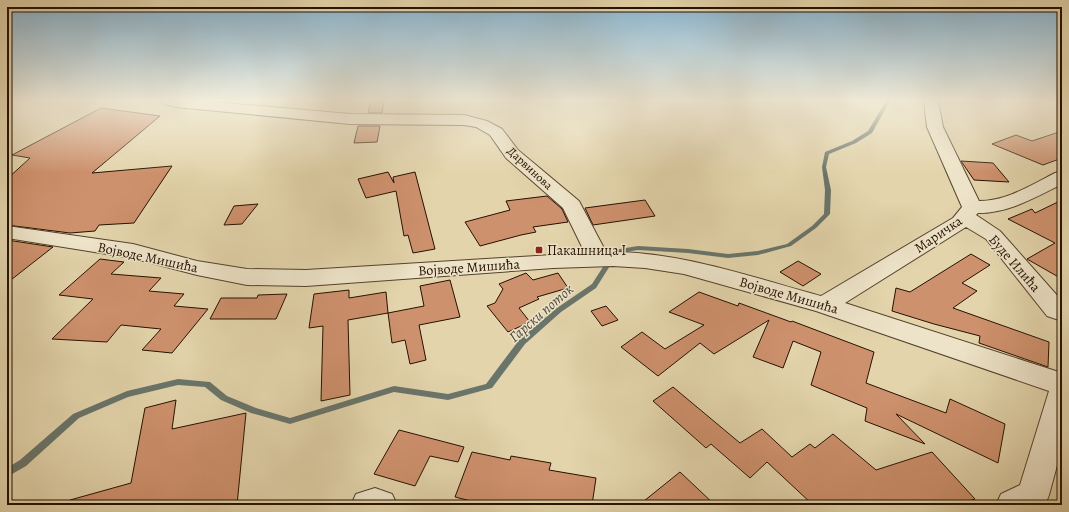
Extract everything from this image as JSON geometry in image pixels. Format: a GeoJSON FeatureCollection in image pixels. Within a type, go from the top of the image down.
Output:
{"type":"FeatureCollection","features":[{"type":"Feature","properties":{"kind":"street","name":"Дарвинова"},"geometry":{"type":"LineString","coordinates":[[483,125],[496,132],[512,154],[572,205],[591,260]]}},
{"type":"Feature","properties":{"kind":"street","name":"Маричка"},"geometry":{"type":"LineString","coordinates":[[824,305],[960,222],[968,212],[935,125]]}},
{"type":"Feature","properties":{"kind":"street"},"geometry":{"type":"LineString","coordinates":[[968,212],[1009,203],[1062,177]]}},
{"type":"Feature","properties":{"kind":"street","name":"Буде Илића"},"geometry":{"type":"LineString","coordinates":[[968,212],[984,228],[994,235],[1056,310],[1062,312]]}},
{"type":"Feature","properties":{"kind":"street","name":"Војводе Мишића"},"geometry":{"type":"LineString","coordinates":[[7,232],[133,251],[197,268],[247,277],[306,278],[591,260],[645,261],[685,268],[824,305],[1062,384]]}},
{"type":"Feature","properties":{"kind":"street"},"geometry":{"type":"LineString","coordinates":[[1013,505],[1033,496],[1062,393]]}},
{"type":"Feature","properties":{"kind":"street"},"geometry":{"type":"LineString","coordinates":[[368,505],[380,505]]}},
{"type":"Feature","properties":{"kind":"building"},"geometry":{"type":"Polygon","coordinates":[[[69,125],[149,125],[92,173],[172,166],[134,223],[99,225],[95,231],[70,233],[7,225],[7,179],[30,158],[12,155],[69,125]]]}},
{"type":"Feature","properties":{"kind":"building"},"geometry":{"type":"Polygon","coordinates":[[[358,126],[380,126],[377,142],[354,143],[358,126]]]}},
{"type":"Feature","properties":{"kind":"building"},"geometry":{"type":"Polygon","coordinates":[[[1062,131],[1062,158],[1043,165],[992,144],[1016,135],[1032,141],[1062,131]]]}},
{"type":"Feature","properties":{"kind":"building"},"geometry":{"type":"Polygon","coordinates":[[[961,161],[993,163],[1009,182],[974,180],[961,161]]]}},
{"type":"Feature","properties":{"kind":"building"},"geometry":{"type":"Polygon","coordinates":[[[388,172],[394,183],[393,177],[415,172],[435,249],[413,253],[408,235],[404,236],[396,191],[366,198],[358,179],[388,172]]]}},
{"type":"Feature","properties":{"kind":"building"},"geometry":{"type":"Polygon","coordinates":[[[547,196],[562,209],[568,222],[533,227],[536,232],[480,246],[465,222],[510,210],[506,201],[547,196]]]}},
{"type":"Feature","properties":{"kind":"building"},"geometry":{"type":"Polygon","coordinates":[[[645,200],[655,216],[593,225],[585,208],[645,200]]]}},
{"type":"Feature","properties":{"kind":"building"},"geometry":{"type":"Polygon","coordinates":[[[1062,200],[1062,279],[1027,259],[1055,243],[1008,219],[1032,209],[1035,213],[1062,200]]]}},
{"type":"Feature","properties":{"kind":"building"},"geometry":{"type":"Polygon","coordinates":[[[258,204],[242,224],[224,225],[234,206],[258,204]]]}},
{"type":"Feature","properties":{"kind":"building"},"geometry":{"type":"Polygon","coordinates":[[[7,240],[53,247],[7,283],[7,240]]]}},
{"type":"Feature","properties":{"kind":"building"},"geometry":{"type":"Polygon","coordinates":[[[971,254],[990,265],[962,283],[977,291],[953,308],[1049,342],[1048,367],[979,343],[980,336],[892,311],[896,288],[910,292],[971,254]]]}},
{"type":"Feature","properties":{"kind":"building"},"geometry":{"type":"Polygon","coordinates":[[[100,259],[124,262],[111,274],[161,278],[149,291],[184,294],[174,306],[208,309],[172,353],[142,350],[161,329],[121,325],[107,342],[52,339],[93,299],[59,295],[100,259]]]}},
{"type":"Feature","properties":{"kind":"building"},"geometry":{"type":"Polygon","coordinates":[[[798,261],[821,274],[803,286],[780,272],[798,261]]]}},
{"type":"Feature","properties":{"kind":"building"},"geometry":{"type":"Polygon","coordinates":[[[526,273],[533,280],[558,273],[568,288],[537,297],[539,299],[519,308],[530,322],[508,332],[487,306],[495,303],[503,289],[499,284],[526,273]]]}},
{"type":"Feature","properties":{"kind":"building"},"geometry":{"type":"Polygon","coordinates":[[[450,280],[460,317],[419,325],[426,360],[410,364],[405,340],[392,343],[388,313],[424,306],[420,286],[450,280]]]}},
{"type":"Feature","properties":{"kind":"building"},"geometry":{"type":"Polygon","coordinates":[[[349,290],[349,298],[386,292],[388,313],[348,320],[350,395],[321,401],[323,326],[309,328],[314,294],[349,290]]]}},
{"type":"Feature","properties":{"kind":"building"},"geometry":{"type":"Polygon","coordinates":[[[699,292],[738,306],[739,303],[791,322],[792,321],[874,352],[866,383],[946,413],[950,399],[1005,424],[998,463],[896,414],[925,444],[865,421],[867,408],[811,385],[821,352],[793,341],[783,368],[753,357],[769,320],[714,354],[700,343],[658,376],[621,347],[642,332],[665,349],[704,325],[669,312],[699,292]]]}},
{"type":"Feature","properties":{"kind":"building"},"geometry":{"type":"Polygon","coordinates":[[[287,294],[276,319],[210,319],[221,298],[257,298],[258,295],[287,294]]]}},
{"type":"Feature","properties":{"kind":"building"},"geometry":{"type":"Polygon","coordinates":[[[606,306],[618,320],[602,326],[591,311],[606,306]]]}},
{"type":"Feature","properties":{"kind":"building"},"geometry":{"type":"Polygon","coordinates":[[[673,387],[740,443],[762,429],[792,457],[810,444],[815,448],[833,434],[876,470],[932,452],[975,499],[957,505],[813,505],[767,462],[750,478],[711,444],[706,448],[653,401],[673,387]]]}},
{"type":"Feature","properties":{"kind":"building"},"geometry":{"type":"Polygon","coordinates":[[[176,400],[172,429],[246,413],[237,505],[71,505],[70,500],[131,483],[145,408],[176,400]]]}},
{"type":"Feature","properties":{"kind":"building"},"geometry":{"type":"Polygon","coordinates":[[[399,430],[464,447],[458,462],[430,456],[415,486],[374,474],[399,430]]]}},
{"type":"Feature","properties":{"kind":"building"},"geometry":{"type":"Polygon","coordinates":[[[472,452],[510,460],[511,456],[551,463],[549,470],[596,478],[592,505],[487,505],[455,497],[472,452]]]}},
{"type":"Feature","properties":{"kind":"building"},"geometry":{"type":"Polygon","coordinates":[[[680,472],[715,505],[639,505],[680,472]]]}},
{"type":"Feature","properties":{"kind":"waterway","name":"Гарски поток"},"geometry":{"type":"LineString","coordinates":[[7,473],[23,463],[76,416],[127,394],[178,382],[207,384],[224,398],[254,411],[290,421],[394,389],[448,397],[489,386],[522,342],[559,310],[594,286],[616,251],[638,248],[688,251],[728,256],[758,253],[789,245],[814,227],[827,214],[828,190],[824,167],[827,153],[854,142],[870,132],[874,125]]}},
{"type":"Feature","properties":{"kind":"place","name":"Пакашница I"},"geometry":{"type":"Point","coordinates":[539,250]}}]}
